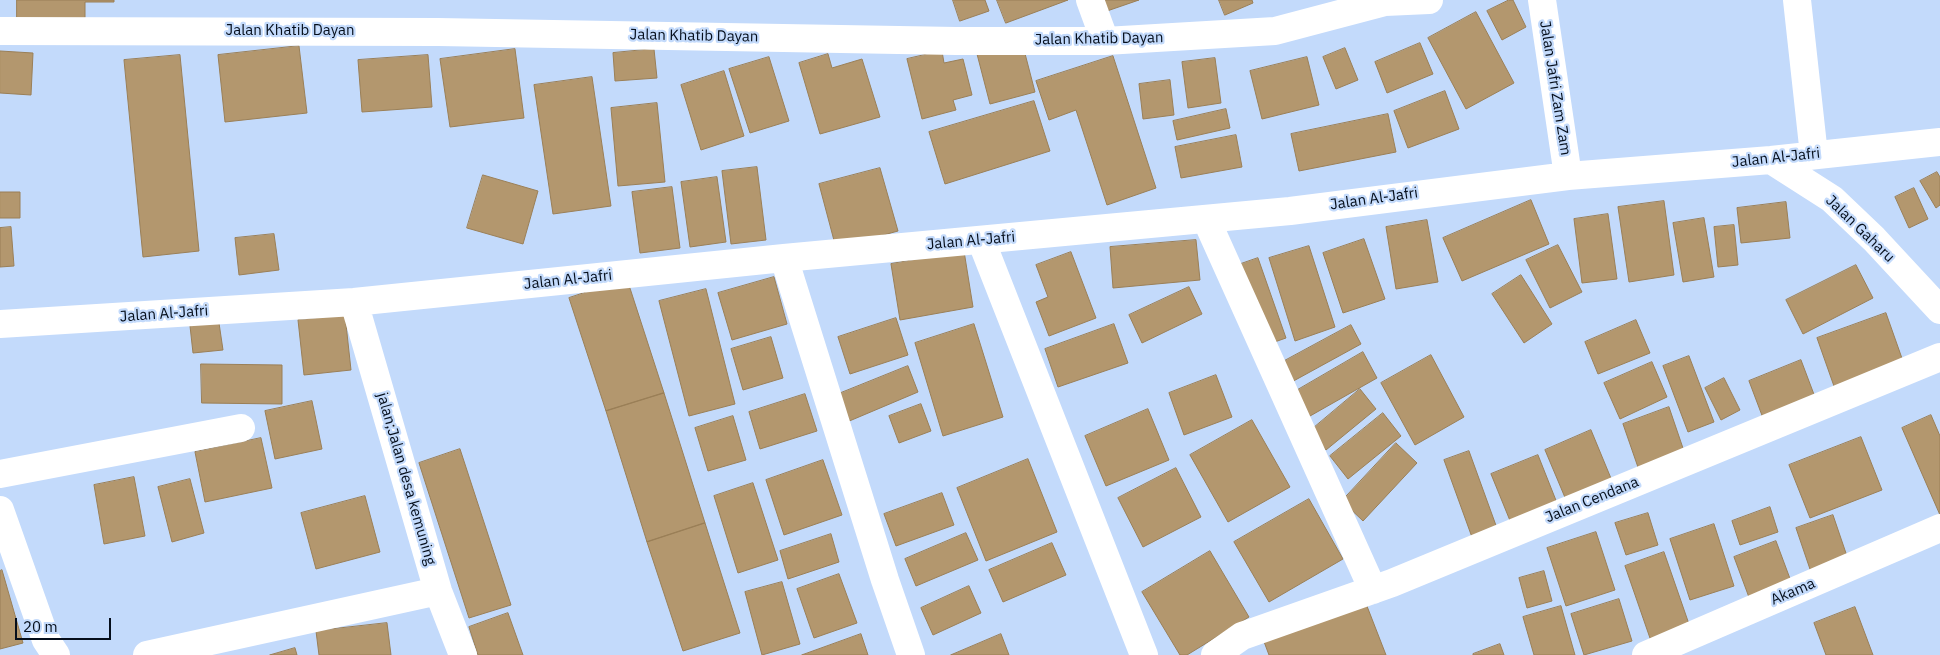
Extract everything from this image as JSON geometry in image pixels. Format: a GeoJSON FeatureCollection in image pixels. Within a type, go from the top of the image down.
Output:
{"type":"FeatureCollection","features":[{"type":"Feature","properties":{"kind":"street"},"geometry":{"type":"LineString","coordinates":[[1090,0],[1105,41]]}},
{"type":"Feature","properties":{"kind":"street"},"geometry":{"type":"LineString","coordinates":[[1383,1],[1429,0]]}},
{"type":"Feature","properties":{"kind":"street","name":"Jalan Jafri Zam Zam"},"geometry":{"type":"LineString","coordinates":[[1542,0],[1568,176]]}},
{"type":"Feature","properties":{"kind":"street"},"geometry":{"type":"LineString","coordinates":[[1798,0],[1814,154]]}},
{"type":"Feature","properties":{"kind":"street","name":"Jalan Khatib Dayan"},"geometry":{"type":"LineString","coordinates":[[0,31],[438,32],[956,41],[1105,41],[1275,32],[1383,1]]}},
{"type":"Feature","properties":{"kind":"street","name":"Jalan Al-Jafri"},"geometry":{"type":"LineString","coordinates":[[0,324],[354,302],[784,258],[1290,211],[1568,176],[1771,160],[1940,142]]}},
{"type":"Feature","properties":{"kind":"street","name":"Jalan Gaharu"},"geometry":{"type":"LineString","coordinates":[[1771,160],[1832,199],[1874,239],[1940,310]]}},
{"type":"Feature","properties":{"kind":"street"},"geometry":{"type":"LineString","coordinates":[[1206,219],[1372,590]]}},
{"type":"Feature","properties":{"kind":"street"},"geometry":{"type":"LineString","coordinates":[[981,240],[1144,655]]}},
{"type":"Feature","properties":{"kind":"street"},"geometry":{"type":"LineString","coordinates":[[784,258],[884,580],[910,655]]}},
{"type":"Feature","properties":{"kind":"street","name":"jalan;Jalan desa kemuning"},"geometry":{"type":"LineString","coordinates":[[354,302],[438,591],[463,655]]}},
{"type":"Feature","properties":{"kind":"street","name":"Jalan Cendana"},"geometry":{"type":"LineString","coordinates":[[1215,655],[1247,645],[1372,590],[1940,357]]}},
{"type":"Feature","properties":{"kind":"street"},"geometry":{"type":"LineString","coordinates":[[0,474],[240,428]]}},
{"type":"Feature","properties":{"kind":"street"},"geometry":{"type":"LineString","coordinates":[[0,510],[46,640],[56,655]]}},
{"type":"Feature","properties":{"kind":"street","name":"Akama"},"geometry":{"type":"LineString","coordinates":[[1646,655],[1940,528]]}},
{"type":"Feature","properties":{"kind":"street"},"geometry":{"type":"LineString","coordinates":[[147,655],[438,591]]}},
{"type":"Feature","properties":{"kind":"building"},"geometry":{"type":"Polygon","coordinates":[[[17,0],[114,0],[114,2],[85,2],[85,18],[17,18],[17,0]]]}},
{"type":"Feature","properties":{"kind":"building"},"geometry":{"type":"Polygon","coordinates":[[[953,0],[985,0],[989,11],[960,21],[953,0]]]}},
{"type":"Feature","properties":{"kind":"building"},"geometry":{"type":"Polygon","coordinates":[[[997,0],[1068,0],[1006,23],[997,0]]]}},
{"type":"Feature","properties":{"kind":"building"},"geometry":{"type":"Polygon","coordinates":[[[1103,0],[1139,0],[1107,11],[1103,0]]]}},
{"type":"Feature","properties":{"kind":"building"},"geometry":{"type":"Polygon","coordinates":[[[1219,0],[1252,0],[1253,3],[1225,15],[1219,0]]]}},
{"type":"Feature","properties":{"kind":"building"},"geometry":{"type":"Polygon","coordinates":[[[1509,0],[1513,0],[1526,27],[1502,40],[1487,11],[1509,0]]]}},
{"type":"Feature","properties":{"kind":"building"},"geometry":{"type":"Polygon","coordinates":[[[1476,12],[1514,83],[1466,109],[1428,38],[1476,12]]]}},
{"type":"Feature","properties":{"kind":"building"},"geometry":{"type":"Polygon","coordinates":[[[1022,42],[1035,92],[990,104],[977,54],[1022,42]]]}},
{"type":"Feature","properties":{"kind":"building"},"geometry":{"type":"Polygon","coordinates":[[[1420,43],[1433,74],[1387,93],[1375,62],[1420,43]]]}},
{"type":"Feature","properties":{"kind":"building"},"geometry":{"type":"Polygon","coordinates":[[[299,46],[307,113],[225,122],[218,55],[299,46]]]}},
{"type":"Feature","properties":{"kind":"building"},"geometry":{"type":"Polygon","coordinates":[[[1345,48],[1358,80],[1336,89],[1323,57],[1345,48]]]}},
{"type":"Feature","properties":{"kind":"building"},"geometry":{"type":"Polygon","coordinates":[[[515,49],[524,118],[450,127],[440,59],[515,49]]]}},
{"type":"Feature","properties":{"kind":"building"},"geometry":{"type":"Polygon","coordinates":[[[654,49],[657,78],[615,81],[613,53],[654,49]]]}},
{"type":"Feature","properties":{"kind":"building"},"geometry":{"type":"Polygon","coordinates":[[[0,51],[33,53],[31,95],[0,93],[0,51]]]}},
{"type":"Feature","properties":{"kind":"building"},"geometry":{"type":"Polygon","coordinates":[[[942,51],[944,63],[963,59],[972,95],[953,100],[956,110],[922,119],[907,59],[942,51]]]}},
{"type":"Feature","properties":{"kind":"building"},"geometry":{"type":"Polygon","coordinates":[[[828,54],[832,68],[862,59],[880,117],[820,134],[799,63],[828,54]]]}},
{"type":"Feature","properties":{"kind":"building"},"geometry":{"type":"Polygon","coordinates":[[[180,55],[199,251],[143,257],[124,60],[180,55]]]}},
{"type":"Feature","properties":{"kind":"building"},"geometry":{"type":"Polygon","coordinates":[[[428,55],[432,107],[362,112],[358,60],[428,55]]]}},
{"type":"Feature","properties":{"kind":"building"},"geometry":{"type":"Polygon","coordinates":[[[1113,56],[1156,188],[1107,205],[1076,110],[1049,120],[1036,81],[1113,56]]]}},
{"type":"Feature","properties":{"kind":"building"},"geometry":{"type":"Polygon","coordinates":[[[769,57],[789,121],[750,133],[729,69],[769,57]]]}},
{"type":"Feature","properties":{"kind":"building"},"geometry":{"type":"Polygon","coordinates":[[[1307,57],[1319,105],[1262,119],[1250,71],[1307,57]]]}},
{"type":"Feature","properties":{"kind":"building"},"geometry":{"type":"Polygon","coordinates":[[[1215,58],[1221,103],[1188,108],[1182,62],[1215,58]]]}},
{"type":"Feature","properties":{"kind":"building"},"geometry":{"type":"Polygon","coordinates":[[[724,71],[744,136],[701,150],[681,85],[724,71]]]}},
{"type":"Feature","properties":{"kind":"building"},"geometry":{"type":"Polygon","coordinates":[[[592,77],[611,206],[553,214],[534,85],[592,77]]]}},
{"type":"Feature","properties":{"kind":"building"},"geometry":{"type":"Polygon","coordinates":[[[1170,80],[1174,115],[1143,119],[1139,84],[1170,80]]]}},
{"type":"Feature","properties":{"kind":"building"},"geometry":{"type":"Polygon","coordinates":[[[1445,91],[1459,129],[1408,148],[1394,111],[1445,91]]]}},
{"type":"Feature","properties":{"kind":"building"},"geometry":{"type":"Polygon","coordinates":[[[1034,101],[1050,151],[945,184],[929,132],[1034,101]]]}},
{"type":"Feature","properties":{"kind":"building"},"geometry":{"type":"Polygon","coordinates":[[[657,103],[665,182],[618,186],[611,108],[657,103]]]}},
{"type":"Feature","properties":{"kind":"building"},"geometry":{"type":"Polygon","coordinates":[[[1226,109],[1230,128],[1177,140],[1173,121],[1226,109]]]}},
{"type":"Feature","properties":{"kind":"building"},"geometry":{"type":"Polygon","coordinates":[[[1388,114],[1396,152],[1299,171],[1291,134],[1388,114]]]}},
{"type":"Feature","properties":{"kind":"building"},"geometry":{"type":"Polygon","coordinates":[[[1236,135],[1242,167],[1181,178],[1175,147],[1236,135]]]}},
{"type":"Feature","properties":{"kind":"building"},"geometry":{"type":"Polygon","coordinates":[[[757,167],[766,240],[731,244],[722,171],[757,167]]]}},
{"type":"Feature","properties":{"kind":"building"},"geometry":{"type":"Polygon","coordinates":[[[880,168],[898,231],[836,248],[819,184],[880,168]]]}},
{"type":"Feature","properties":{"kind":"building"},"geometry":{"type":"Polygon","coordinates":[[[1937,172],[1940,177],[1940,205],[1936,208],[1920,181],[1937,172]]]}},
{"type":"Feature","properties":{"kind":"building"},"geometry":{"type":"Polygon","coordinates":[[[483,175],[538,191],[523,244],[467,228],[483,175]]]}},
{"type":"Feature","properties":{"kind":"building"},"geometry":{"type":"Polygon","coordinates":[[[717,177],[726,242],[690,247],[681,182],[717,177]]]}},
{"type":"Feature","properties":{"kind":"building"},"geometry":{"type":"Polygon","coordinates":[[[672,187],[680,248],[640,253],[632,192],[672,187]]]}},
{"type":"Feature","properties":{"kind":"building"},"geometry":{"type":"Polygon","coordinates":[[[1914,188],[1928,219],[1909,228],[1895,197],[1914,188]]]}},
{"type":"Feature","properties":{"kind":"building"},"geometry":{"type":"Polygon","coordinates":[[[0,192],[20,192],[20,218],[0,218],[0,192]]]}},
{"type":"Feature","properties":{"kind":"building"},"geometry":{"type":"Polygon","coordinates":[[[1531,200],[1549,244],[1462,281],[1443,238],[1531,200]]]}},
{"type":"Feature","properties":{"kind":"building"},"geometry":{"type":"Polygon","coordinates":[[[1664,201],[1674,275],[1629,282],[1618,207],[1664,201]]]}},
{"type":"Feature","properties":{"kind":"building"},"geometry":{"type":"Polygon","coordinates":[[[1786,202],[1790,238],[1741,243],[1737,208],[1786,202]]]}},
{"type":"Feature","properties":{"kind":"building"},"geometry":{"type":"Polygon","coordinates":[[[1608,214],[1617,279],[1582,283],[1574,219],[1608,214]]]}},
{"type":"Feature","properties":{"kind":"building"},"geometry":{"type":"Polygon","coordinates":[[[1704,218],[1714,277],[1683,282],[1673,223],[1704,218]]]}},
{"type":"Feature","properties":{"kind":"building"},"geometry":{"type":"Polygon","coordinates":[[[1427,220],[1438,282],[1396,289],[1386,227],[1427,220]]]}},
{"type":"Feature","properties":{"kind":"building"},"geometry":{"type":"Polygon","coordinates":[[[1734,225],[1738,265],[1718,267],[1714,227],[1734,225]]]}},
{"type":"Feature","properties":{"kind":"building"},"geometry":{"type":"Polygon","coordinates":[[[11,227],[14,266],[0,267],[0,228],[11,227]]]}},
{"type":"Feature","properties":{"kind":"building"},"geometry":{"type":"Polygon","coordinates":[[[274,234],[279,270],[239,275],[235,238],[274,234]]]}},
{"type":"Feature","properties":{"kind":"building"},"geometry":{"type":"Polygon","coordinates":[[[1364,239],[1385,299],[1343,313],[1323,253],[1364,239]]]}},
{"type":"Feature","properties":{"kind":"building"},"geometry":{"type":"Polygon","coordinates":[[[1196,240],[1200,280],[1113,288],[1110,247],[1196,240]]]}},
{"type":"Feature","properties":{"kind":"building"},"geometry":{"type":"Polygon","coordinates":[[[1558,245],[1582,292],[1550,308],[1526,260],[1558,245]]]}},
{"type":"Feature","properties":{"kind":"building"},"geometry":{"type":"Polygon","coordinates":[[[1309,246],[1335,327],[1295,341],[1269,258],[1309,246]]]}},
{"type":"Feature","properties":{"kind":"building"},"geometry":{"type":"Polygon","coordinates":[[[964,251],[973,307],[900,320],[891,264],[964,251]]]}},
{"type":"Feature","properties":{"kind":"building"},"geometry":{"type":"Polygon","coordinates":[[[1071,252],[1096,318],[1049,336],[1036,302],[1048,297],[1036,265],[1071,252]]]}},
{"type":"Feature","properties":{"kind":"building"},"geometry":{"type":"Polygon","coordinates":[[[1258,258],[1286,338],[1266,345],[1238,265],[1258,258]]]}},
{"type":"Feature","properties":{"kind":"building"},"geometry":{"type":"Polygon","coordinates":[[[1856,265],[1873,298],[1803,334],[1786,300],[1856,265]]]}},
{"type":"Feature","properties":{"kind":"building"},"geometry":{"type":"Polygon","coordinates":[[[1521,275],[1552,324],[1524,343],[1492,294],[1521,275]]]}},
{"type":"Feature","properties":{"kind":"building"},"geometry":{"type":"Polygon","coordinates":[[[774,277],[787,324],[732,340],[718,293],[774,277]]]}},
{"type":"Feature","properties":{"kind":"building"},"geometry":{"type":"Polygon","coordinates":[[[627,279],[664,393],[606,411],[569,298],[627,279]]]}},
{"type":"Feature","properties":{"kind":"building"},"geometry":{"type":"Polygon","coordinates":[[[1189,287],[1202,314],[1142,343],[1129,315],[1189,287]]]}},
{"type":"Feature","properties":{"kind":"building"},"geometry":{"type":"Polygon","coordinates":[[[706,289],[735,404],[689,416],[659,301],[706,289]]]}},
{"type":"Feature","properties":{"kind":"building"},"geometry":{"type":"Polygon","coordinates":[[[1886,313],[1904,364],[1835,389],[1817,338],[1886,313]]]}},
{"type":"Feature","properties":{"kind":"building"},"geometry":{"type":"Polygon","coordinates":[[[345,315],[351,370],[304,375],[298,320],[345,315]]]}},
{"type":"Feature","properties":{"kind":"building"},"geometry":{"type":"Polygon","coordinates":[[[896,318],[908,355],[850,374],[838,337],[896,318]]]}},
{"type":"Feature","properties":{"kind":"building"},"geometry":{"type":"Polygon","coordinates":[[[1636,320],[1650,353],[1598,374],[1585,342],[1636,320]]]}},
{"type":"Feature","properties":{"kind":"building"},"geometry":{"type":"Polygon","coordinates":[[[219,323],[223,350],[193,353],[190,326],[219,323]]]}},
{"type":"Feature","properties":{"kind":"building"},"geometry":{"type":"Polygon","coordinates":[[[974,324],[1003,417],[943,436],[915,343],[974,324]]]}},
{"type":"Feature","properties":{"kind":"building"},"geometry":{"type":"Polygon","coordinates":[[[1114,324],[1128,363],[1058,387],[1045,349],[1114,324]]]}},
{"type":"Feature","properties":{"kind":"building"},"geometry":{"type":"Polygon","coordinates":[[[1351,325],[1361,344],[1288,384],[1277,365],[1351,325]]]}},
{"type":"Feature","properties":{"kind":"building"},"geometry":{"type":"Polygon","coordinates":[[[771,337],[783,378],[743,390],[731,349],[771,337]]]}},
{"type":"Feature","properties":{"kind":"building"},"geometry":{"type":"Polygon","coordinates":[[[1363,352],[1377,378],[1303,420],[1289,395],[1363,352]]]}},
{"type":"Feature","properties":{"kind":"building"},"geometry":{"type":"Polygon","coordinates":[[[1431,355],[1464,417],[1415,445],[1381,383],[1431,355]]]}},
{"type":"Feature","properties":{"kind":"building"},"geometry":{"type":"Polygon","coordinates":[[[1689,356],[1714,422],[1688,432],[1663,366],[1689,356]]]}},
{"type":"Feature","properties":{"kind":"building"},"geometry":{"type":"Polygon","coordinates":[[[1801,360],[1818,405],[1766,426],[1749,381],[1801,360]]]}},
{"type":"Feature","properties":{"kind":"building"},"geometry":{"type":"Polygon","coordinates":[[[1652,362],[1667,397],[1620,419],[1604,383],[1652,362]]]}},
{"type":"Feature","properties":{"kind":"building"},"geometry":{"type":"Polygon","coordinates":[[[201,364],[282,365],[282,404],[202,403],[201,364]]]}},
{"type":"Feature","properties":{"kind":"building"},"geometry":{"type":"Polygon","coordinates":[[[908,366],[918,392],[847,422],[836,395],[908,366]]]}},
{"type":"Feature","properties":{"kind":"building"},"geometry":{"type":"Polygon","coordinates":[[[1216,375],[1232,417],[1184,435],[1169,393],[1216,375]]]}},
{"type":"Feature","properties":{"kind":"building"},"geometry":{"type":"Polygon","coordinates":[[[1724,378],[1740,410],[1721,420],[1705,388],[1724,378]]]}},
{"type":"Feature","properties":{"kind":"building"},"geometry":{"type":"Polygon","coordinates":[[[1360,389],[1376,409],[1326,450],[1310,431],[1360,389]]]}},
{"type":"Feature","properties":{"kind":"building"},"geometry":{"type":"Polygon","coordinates":[[[664,393],[705,523],[647,542],[606,411],[664,393]]]}},
{"type":"Feature","properties":{"kind":"building"},"geometry":{"type":"Polygon","coordinates":[[[805,394],[817,431],[760,449],[749,412],[805,394]]]}},
{"type":"Feature","properties":{"kind":"building"},"geometry":{"type":"Polygon","coordinates":[[[312,401],[322,449],[275,459],[265,411],[312,401]]]}},
{"type":"Feature","properties":{"kind":"building"},"geometry":{"type":"Polygon","coordinates":[[[921,404],[931,431],[899,443],[889,416],[921,404]]]}},
{"type":"Feature","properties":{"kind":"building"},"geometry":{"type":"Polygon","coordinates":[[[1669,407],[1686,457],[1640,473],[1623,424],[1669,407]]]}},
{"type":"Feature","properties":{"kind":"building"},"geometry":{"type":"Polygon","coordinates":[[[1148,409],[1169,460],[1106,486],[1085,436],[1148,409]]]}},
{"type":"Feature","properties":{"kind":"building"},"geometry":{"type":"Polygon","coordinates":[[[1383,413],[1401,436],[1348,479],[1330,456],[1383,413]]]}},
{"type":"Feature","properties":{"kind":"building"},"geometry":{"type":"Polygon","coordinates":[[[1931,415],[1940,436],[1940,515],[1902,428],[1931,415]]]}},
{"type":"Feature","properties":{"kind":"building"},"geometry":{"type":"Polygon","coordinates":[[[733,416],[746,460],[708,471],[695,428],[733,416]]]}},
{"type":"Feature","properties":{"kind":"building"},"geometry":{"type":"Polygon","coordinates":[[[1252,420],[1290,487],[1228,522],[1190,455],[1252,420]]]}},
{"type":"Feature","properties":{"kind":"building"},"geometry":{"type":"Polygon","coordinates":[[[1591,430],[1615,488],[1569,507],[1545,450],[1591,430]]]}},
{"type":"Feature","properties":{"kind":"building"},"geometry":{"type":"Polygon","coordinates":[[[1861,437],[1882,490],[1810,518],[1789,465],[1861,437]]]}},
{"type":"Feature","properties":{"kind":"building"},"geometry":{"type":"Polygon","coordinates":[[[261,438],[272,488],[205,502],[195,452],[261,438]]]}},
{"type":"Feature","properties":{"kind":"building"},"geometry":{"type":"Polygon","coordinates":[[[1396,443],[1417,463],[1363,521],[1342,501],[1396,443]]]}},
{"type":"Feature","properties":{"kind":"building"},"geometry":{"type":"Polygon","coordinates":[[[460,449],[511,605],[469,618],[419,463],[460,449]]]}},
{"type":"Feature","properties":{"kind":"building"},"geometry":{"type":"Polygon","coordinates":[[[1469,451],[1498,531],[1473,540],[1444,460],[1469,451]]]}},
{"type":"Feature","properties":{"kind":"building"},"geometry":{"type":"Polygon","coordinates":[[[1538,455],[1559,508],[1513,528],[1491,474],[1538,455]]]}},
{"type":"Feature","properties":{"kind":"building"},"geometry":{"type":"Polygon","coordinates":[[[1028,459],[1057,532],[986,561],[957,488],[1028,459]]]}},
{"type":"Feature","properties":{"kind":"building"},"geometry":{"type":"Polygon","coordinates":[[[823,460],[842,515],[784,535],[766,480],[823,460]]]}},
{"type":"Feature","properties":{"kind":"building"},"geometry":{"type":"Polygon","coordinates":[[[1176,468],[1201,517],[1143,547],[1118,498],[1176,468]]]}},
{"type":"Feature","properties":{"kind":"building"},"geometry":{"type":"Polygon","coordinates":[[[134,477],[145,536],[104,544],[94,485],[134,477]]]}},
{"type":"Feature","properties":{"kind":"building"},"geometry":{"type":"Polygon","coordinates":[[[190,479],[204,533],[172,542],[158,487],[190,479]]]}},
{"type":"Feature","properties":{"kind":"building"},"geometry":{"type":"Polygon","coordinates":[[[753,483],[778,560],[738,573],[714,496],[753,483]]]}},
{"type":"Feature","properties":{"kind":"building"},"geometry":{"type":"Polygon","coordinates":[[[942,493],[954,525],[896,546],[884,514],[942,493]]]}},
{"type":"Feature","properties":{"kind":"building"},"geometry":{"type":"Polygon","coordinates":[[[365,496],[380,552],[316,569],[301,513],[365,496]]]}},
{"type":"Feature","properties":{"kind":"building"},"geometry":{"type":"Polygon","coordinates":[[[1309,499],[1343,559],[1269,602],[1234,542],[1309,499]]]}},
{"type":"Feature","properties":{"kind":"building"},"geometry":{"type":"Polygon","coordinates":[[[1770,507],[1778,532],[1740,545],[1732,521],[1770,507]]]}},
{"type":"Feature","properties":{"kind":"building"},"geometry":{"type":"Polygon","coordinates":[[[1648,513],[1658,545],[1626,555],[1615,523],[1648,513]]]}},
{"type":"Feature","properties":{"kind":"building"},"geometry":{"type":"Polygon","coordinates":[[[1833,515],[1850,565],[1813,578],[1796,528],[1833,515]]]}},
{"type":"Feature","properties":{"kind":"building"},"geometry":{"type":"Polygon","coordinates":[[[705,523],[740,633],[683,651],[647,542],[705,523]]]}},
{"type":"Feature","properties":{"kind":"building"},"geometry":{"type":"Polygon","coordinates":[[[1714,524],[1734,586],[1690,600],[1670,539],[1714,524]]]}},
{"type":"Feature","properties":{"kind":"building"},"geometry":{"type":"Polygon","coordinates":[[[1596,532],[1615,590],[1566,606],[1547,548],[1596,532]]]}},
{"type":"Feature","properties":{"kind":"building"},"geometry":{"type":"Polygon","coordinates":[[[966,533],[978,560],[916,586],[905,559],[966,533]]]}},
{"type":"Feature","properties":{"kind":"building"},"geometry":{"type":"Polygon","coordinates":[[[831,534],[839,562],[788,579],[780,551],[831,534]]]}},
{"type":"Feature","properties":{"kind":"building"},"geometry":{"type":"Polygon","coordinates":[[[1776,541],[1792,584],[1750,600],[1734,557],[1776,541]]]}},
{"type":"Feature","properties":{"kind":"building"},"geometry":{"type":"Polygon","coordinates":[[[1052,543],[1066,575],[1003,602],[989,570],[1052,543]]]}},
{"type":"Feature","properties":{"kind":"building"},"geometry":{"type":"Polygon","coordinates":[[[1210,551],[1249,617],[1187,655],[1180,655],[1142,592],[1210,551]]]}},
{"type":"Feature","properties":{"kind":"building"},"geometry":{"type":"Polygon","coordinates":[[[1664,552],[1690,627],[1651,641],[1625,566],[1664,552]]]}},
{"type":"Feature","properties":{"kind":"building"},"geometry":{"type":"Polygon","coordinates":[[[2,570],[23,643],[0,649],[0,571],[2,570]]]}},
{"type":"Feature","properties":{"kind":"building"},"geometry":{"type":"Polygon","coordinates":[[[1544,571],[1552,601],[1527,608],[1519,578],[1544,571]]]}},
{"type":"Feature","properties":{"kind":"building"},"geometry":{"type":"Polygon","coordinates":[[[839,574],[857,623],[814,638],[797,589],[839,574]]]}},
{"type":"Feature","properties":{"kind":"building"},"geometry":{"type":"Polygon","coordinates":[[[782,582],[800,644],[762,655],[745,592],[782,582]]]}},
{"type":"Feature","properties":{"kind":"building"},"geometry":{"type":"Polygon","coordinates":[[[969,586],[981,613],[933,635],[921,608],[969,586]]]}},
{"type":"Feature","properties":{"kind":"building"},"geometry":{"type":"Polygon","coordinates":[[[1619,599],[1632,641],[1584,655],[1571,614],[1619,599]]]}},
{"type":"Feature","properties":{"kind":"building"},"geometry":{"type":"Polygon","coordinates":[[[1365,601],[1386,655],[1269,655],[1263,639],[1365,601]]]}},
{"type":"Feature","properties":{"kind":"building"},"geometry":{"type":"Polygon","coordinates":[[[1561,606],[1575,655],[1534,655],[1523,617],[1561,606]]]}},
{"type":"Feature","properties":{"kind":"building"},"geometry":{"type":"Polygon","coordinates":[[[1855,607],[1873,655],[1826,655],[1814,623],[1855,607]]]}},
{"type":"Feature","properties":{"kind":"building"},"geometry":{"type":"Polygon","coordinates":[[[508,613],[523,655],[478,655],[469,627],[508,613]]]}},
{"type":"Feature","properties":{"kind":"building"},"geometry":{"type":"Polygon","coordinates":[[[387,623],[391,655],[319,655],[316,631],[387,623]]]}},
{"type":"Feature","properties":{"kind":"building"},"geometry":{"type":"Polygon","coordinates":[[[861,634],[868,655],[802,655],[861,634]]]}},
{"type":"Feature","properties":{"kind":"building"},"geometry":{"type":"Polygon","coordinates":[[[1001,634],[1009,655],[951,655],[1001,634]]]}},
{"type":"Feature","properties":{"kind":"building"},"geometry":{"type":"Polygon","coordinates":[[[1500,644],[1504,655],[1473,655],[1473,654],[1500,644]]]}},
{"type":"Feature","properties":{"kind":"building"},"geometry":{"type":"Polygon","coordinates":[[[295,648],[297,655],[270,655],[295,648]]]}}]}
